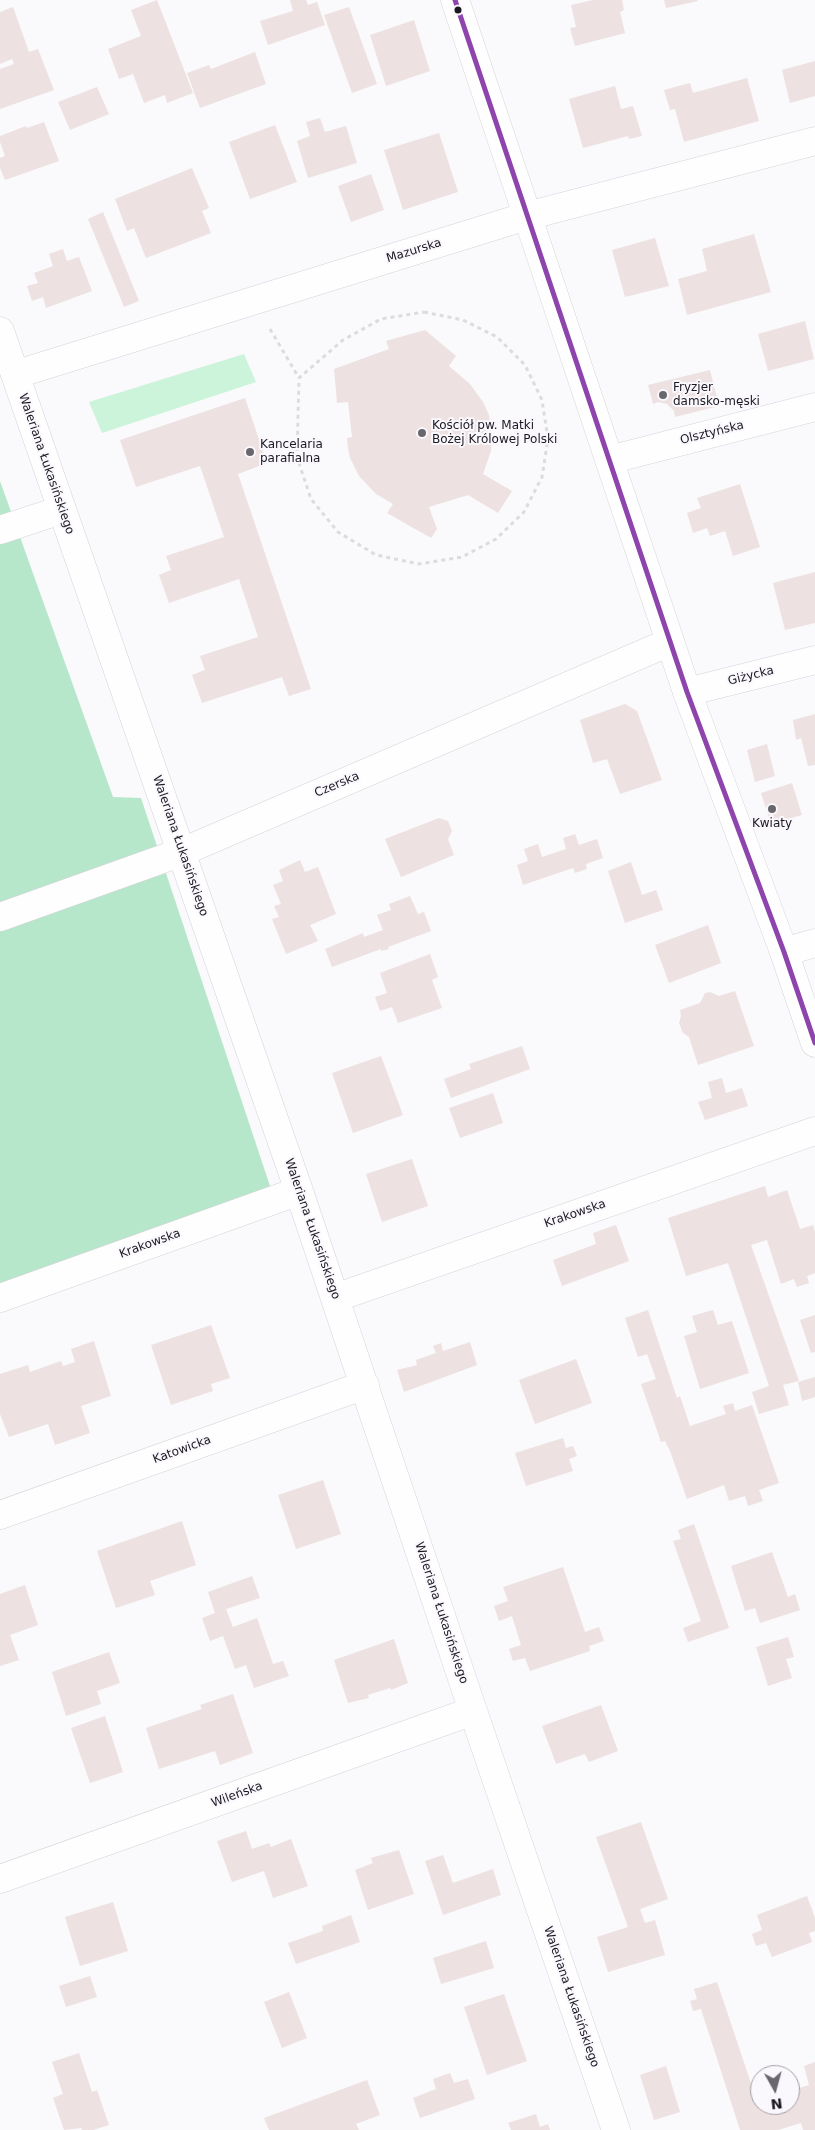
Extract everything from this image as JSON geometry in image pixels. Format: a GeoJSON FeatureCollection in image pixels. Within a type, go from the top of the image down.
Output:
{"type":"FeatureCollection","features":[{"type":"Feature","properties":{"kind":"street"},"geometry":{"type":"LineString","coordinates":[[456,0],[687,692],[784,952],[815,1043]]}},
{"type":"Feature","properties":{"kind":"street","name":"Mazurska"},"geometry":{"type":"LineString","coordinates":[[16,374],[527,216],[815,141]]}},
{"type":"Feature","properties":{"kind":"street","name":"Waleriana Łukasińskiego"},"geometry":{"type":"LineString","coordinates":[[0,331],[299,1191],[616,2130]]}},
{"type":"Feature","properties":{"kind":"street","name":"Olsztyńska"},"geometry":{"type":"LineString","coordinates":[[609,460],[815,407]]}},
{"type":"Feature","properties":{"kind":"street"},"geometry":{"type":"LineString","coordinates":[[0,530],[61,510]]}},
{"type":"Feature","properties":{"kind":"street","name":"Czerska"},"geometry":{"type":"LineString","coordinates":[[0,917],[182,852],[670,642]]}},
{"type":"Feature","properties":{"kind":"street","name":"Giżycka"},"geometry":{"type":"LineString","coordinates":[[687,692],[815,660]]}},
{"type":"Feature","properties":{"kind":"street"},"geometry":{"type":"LineString","coordinates":[[784,952],[815,944]]}},
{"type":"Feature","properties":{"kind":"street","name":"Krakowska"},"geometry":{"type":"LineString","coordinates":[[335,1298],[815,1131]]}},
{"type":"Feature","properties":{"kind":"street","name":"Krakowska"},"geometry":{"type":"LineString","coordinates":[[0,1298],[299,1191]]}},
{"type":"Feature","properties":{"kind":"street","name":"Katowicka"},"geometry":{"type":"LineString","coordinates":[[0,1515],[365,1385]]}},
{"type":"Feature","properties":{"kind":"street","name":"Wileńska"},"geometry":{"type":"LineString","coordinates":[[0,1879],[473,1711]]}},
{"type":"Feature","properties":{"kind":"path"},"geometry":{"type":"LineString","coordinates":[[253,300],[299,378],[297,458],[312,498],[338,532],[376,555],[418,564],[462,557],[496,539],[524,512],[542,477],[548,439],[542,400],[524,366],[497,337],[463,320],[424,312],[381,319],[343,340],[299,378]]}},
{"type":"Feature","properties":{"kind":"green space"},"geometry":{"type":"Polygon","coordinates":[[[244,354],[256,382],[102,433],[89,402],[244,354]]]}},
{"type":"Feature","properties":{"kind":"green space"},"geometry":{"type":"Polygon","coordinates":[[[0,481],[113,797],[141,798],[271,1189],[0,1286],[0,481]]]}},
{"type":"Feature","properties":{"kind":"building"},"geometry":{"type":"Polygon","coordinates":[[[157,0],[193,93],[167,103],[165,95],[144,103],[133,74],[119,79],[108,49],[141,36],[131,10],[157,0]]]}},
{"type":"Feature","properties":{"kind":"building"},"geometry":{"type":"Polygon","coordinates":[[[290,0],[306,0],[308,5],[317,2],[325,25],[268,45],[260,21],[293,11],[290,0]]]}},
{"type":"Feature","properties":{"kind":"building"},"geometry":{"type":"Polygon","coordinates":[[[593,0],[622,0],[624,10],[620,12],[625,33],[575,46],[570,28],[576,27],[571,5],[593,0]]]}},
{"type":"Feature","properties":{"kind":"building"},"geometry":{"type":"Polygon","coordinates":[[[664,0],[697,0],[698,1],[666,8],[664,0]]]}},
{"type":"Feature","properties":{"kind":"building"},"geometry":{"type":"Polygon","coordinates":[[[13,7],[29,52],[38,49],[54,90],[0,109],[0,69],[14,64],[12,59],[0,64],[0,12],[13,7]]]}},
{"type":"Feature","properties":{"kind":"building"},"geometry":{"type":"Polygon","coordinates":[[[349,7],[377,84],[352,93],[324,15],[349,7]]]}},
{"type":"Feature","properties":{"kind":"building"},"geometry":{"type":"Polygon","coordinates":[[[414,20],[430,71],[386,86],[370,35],[414,20]]]}},
{"type":"Feature","properties":{"kind":"building"},"geometry":{"type":"Polygon","coordinates":[[[255,52],[266,84],[200,108],[187,73],[209,65],[211,69],[255,52]]]}},
{"type":"Feature","properties":{"kind":"building"},"geometry":{"type":"Polygon","coordinates":[[[815,61],[815,96],[790,103],[782,70],[815,61]]]}},
{"type":"Feature","properties":{"kind":"building"},"geometry":{"type":"Polygon","coordinates":[[[747,78],[759,121],[684,142],[675,109],[670,110],[664,90],[690,83],[693,93],[747,78]]]}},
{"type":"Feature","properties":{"kind":"building"},"geometry":{"type":"Polygon","coordinates":[[[615,86],[621,109],[633,106],[642,136],[629,139],[628,136],[583,148],[569,99],[615,86]]]}},
{"type":"Feature","properties":{"kind":"building"},"geometry":{"type":"Polygon","coordinates":[[[97,87],[109,114],[70,130],[58,102],[97,87]]]}},
{"type":"Feature","properties":{"kind":"building"},"geometry":{"type":"Polygon","coordinates":[[[320,118],[325,132],[346,126],[357,163],[308,178],[297,141],[310,136],[306,122],[320,118]]]}},
{"type":"Feature","properties":{"kind":"building"},"geometry":{"type":"Polygon","coordinates":[[[44,122],[59,161],[5,180],[0,168],[0,158],[5,156],[0,136],[26,126],[27,128],[44,122]]]}},
{"type":"Feature","properties":{"kind":"building"},"geometry":{"type":"Polygon","coordinates":[[[275,125],[297,182],[250,199],[229,142],[275,125]]]}},
{"type":"Feature","properties":{"kind":"building"},"geometry":{"type":"Polygon","coordinates":[[[439,133],[458,192],[403,210],[384,150],[439,133]]]}},
{"type":"Feature","properties":{"kind":"building"},"geometry":{"type":"Polygon","coordinates":[[[192,168],[209,208],[202,211],[211,233],[146,258],[134,228],[127,231],[115,199],[192,168]]]}},
{"type":"Feature","properties":{"kind":"building"},"geometry":{"type":"Polygon","coordinates":[[[371,174],[384,210],[351,222],[338,186],[371,174]]]}},
{"type":"Feature","properties":{"kind":"building"},"geometry":{"type":"Polygon","coordinates":[[[103,212],[139,301],[124,307],[88,219],[103,212]]]}},
{"type":"Feature","properties":{"kind":"building"},"geometry":{"type":"Polygon","coordinates":[[[754,234],[771,292],[687,315],[678,279],[707,271],[702,249],[754,234]]]}},
{"type":"Feature","properties":{"kind":"building"},"geometry":{"type":"Polygon","coordinates":[[[655,238],[669,286],[625,297],[612,250],[655,238]]]}},
{"type":"Feature","properties":{"kind":"building"},"geometry":{"type":"Polygon","coordinates":[[[63,249],[67,261],[79,257],[92,291],[46,308],[43,297],[32,301],[27,286],[38,283],[34,273],[53,266],[49,254],[63,249]]]}},
{"type":"Feature","properties":{"kind":"building"},"geometry":{"type":"Polygon","coordinates":[[[805,321],[814,359],[768,371],[758,334],[805,321]]]}},
{"type":"Feature","properties":{"kind":"building","name":"Kościół pw. Matki Bożej Królowej Polski"},"geometry":{"type":"Polygon","coordinates":[[[425,330],[456,356],[449,366],[470,384],[483,402],[489,415],[492,435],[491,451],[483,474],[512,491],[498,513],[468,495],[429,507],[437,529],[431,538],[387,513],[393,504],[376,494],[359,476],[350,458],[348,448],[347,438],[352,437],[348,402],[337,403],[334,369],[389,349],[386,341],[425,330]]]}},
{"type":"Feature","properties":{"kind":"building"},"geometry":{"type":"Polygon","coordinates":[[[710,370],[719,406],[675,417],[674,411],[667,404],[658,402],[653,404],[648,385],[710,370]]]}},
{"type":"Feature","properties":{"kind":"building"},"geometry":{"type":"Polygon","coordinates":[[[245,398],[267,463],[238,474],[311,689],[289,696],[282,677],[202,703],[192,675],[205,670],[200,656],[258,637],[239,579],[169,603],[159,575],[171,570],[166,556],[224,537],[200,466],[136,487],[120,440],[245,398]]]}},
{"type":"Feature","properties":{"kind":"building"},"geometry":{"type":"Polygon","coordinates":[[[740,484],[760,547],[733,556],[725,531],[710,536],[707,528],[693,533],[687,513],[701,508],[697,498],[740,484]]]}},
{"type":"Feature","properties":{"kind":"building"},"geometry":{"type":"Polygon","coordinates":[[[815,572],[815,623],[785,630],[773,583],[815,572]]]}},
{"type":"Feature","properties":{"kind":"building"},"geometry":{"type":"Polygon","coordinates":[[[625,704],[637,711],[662,780],[620,794],[607,759],[593,763],[580,720],[625,704]]]}},
{"type":"Feature","properties":{"kind":"building"},"geometry":{"type":"Polygon","coordinates":[[[815,714],[815,765],[808,766],[801,738],[796,740],[793,720],[815,714]]]}},
{"type":"Feature","properties":{"kind":"building"},"geometry":{"type":"Polygon","coordinates":[[[767,744],[775,776],[755,782],[747,750],[767,744]]]}},
{"type":"Feature","properties":{"kind":"building"},"geometry":{"type":"Polygon","coordinates":[[[792,783],[802,815],[771,824],[761,793],[792,783]]]}},
{"type":"Feature","properties":{"kind":"building"},"geometry":{"type":"Polygon","coordinates":[[[439,818],[448,821],[452,831],[448,839],[454,855],[401,877],[385,839],[439,818]]]}},
{"type":"Feature","properties":{"kind":"building"},"geometry":{"type":"Polygon","coordinates":[[[575,834],[579,845],[597,839],[603,858],[586,864],[587,869],[575,873],[573,868],[523,885],[517,865],[528,861],[524,849],[538,844],[542,857],[566,849],[563,838],[575,834]]]}},
{"type":"Feature","properties":{"kind":"building"},"geometry":{"type":"Polygon","coordinates":[[[300,860],[305,872],[318,867],[336,914],[310,925],[318,941],[286,954],[272,919],[279,917],[274,906],[281,904],[273,885],[283,881],[279,870],[300,860]]]}},
{"type":"Feature","properties":{"kind":"building"},"geometry":{"type":"Polygon","coordinates":[[[631,862],[642,895],[656,890],[663,910],[625,923],[608,871],[631,862]]]}},
{"type":"Feature","properties":{"kind":"building"},"geometry":{"type":"Polygon","coordinates":[[[410,896],[418,914],[424,912],[431,931],[388,947],[389,949],[381,951],[381,949],[332,967],[325,949],[363,933],[364,937],[383,930],[377,915],[391,910],[389,904],[410,896]]]}},
{"type":"Feature","properties":{"kind":"building"},"geometry":{"type":"Polygon","coordinates":[[[708,925],[721,963],[669,983],[655,945],[708,925]]]}},
{"type":"Feature","properties":{"kind":"building"},"geometry":{"type":"Polygon","coordinates":[[[430,954],[438,977],[432,980],[442,1008],[398,1023],[392,1007],[380,1011],[375,997],[387,993],[380,973],[430,954]]]}},
{"type":"Feature","properties":{"kind":"building"},"geometry":{"type":"Polygon","coordinates":[[[735,991],[754,1046],[698,1065],[689,1037],[683,1033],[679,1023],[680,1010],[700,1003],[705,993],[710,992],[719,996],[735,991]]]}},
{"type":"Feature","properties":{"kind":"building"},"geometry":{"type":"Polygon","coordinates":[[[522,1046],[530,1069],[451,1098],[444,1079],[471,1069],[469,1064],[522,1046]]]}},
{"type":"Feature","properties":{"kind":"building"},"geometry":{"type":"Polygon","coordinates":[[[381,1056],[403,1115],[353,1133],[332,1073],[381,1056]]]}},
{"type":"Feature","properties":{"kind":"building"},"geometry":{"type":"Polygon","coordinates":[[[722,1078],[726,1093],[742,1088],[748,1106],[705,1120],[698,1102],[712,1098],[708,1082],[722,1078]]]}},
{"type":"Feature","properties":{"kind":"building"},"geometry":{"type":"Polygon","coordinates":[[[493,1093],[503,1123],[460,1138],[449,1108],[493,1093]]]}},
{"type":"Feature","properties":{"kind":"building"},"geometry":{"type":"Polygon","coordinates":[[[412,1159],[428,1206],[382,1222],[366,1174],[412,1159]]]}},
{"type":"Feature","properties":{"kind":"building"},"geometry":{"type":"Polygon","coordinates":[[[765,1186],[768,1197],[787,1190],[800,1229],[813,1225],[815,1232],[815,1273],[807,1276],[809,1283],[797,1287],[794,1279],[781,1284],[767,1240],[751,1245],[799,1381],[783,1385],[789,1405],[759,1414],[752,1392],[769,1386],[728,1263],[686,1276],[668,1218],[765,1186]]]}},
{"type":"Feature","properties":{"kind":"building"},"geometry":{"type":"Polygon","coordinates":[[[616,1225],[629,1261],[562,1286],[553,1260],[596,1244],[593,1233],[616,1225]]]}},
{"type":"Feature","properties":{"kind":"building"},"geometry":{"type":"Polygon","coordinates":[[[648,1310],[677,1398],[680,1396],[690,1426],[726,1414],[723,1406],[733,1403],[735,1411],[752,1405],[779,1483],[759,1490],[763,1501],[748,1506],[745,1496],[729,1501],[724,1485],[687,1499],[670,1451],[665,1441],[661,1442],[641,1384],[656,1379],[647,1354],[638,1357],[625,1318],[648,1310]]]}},
{"type":"Feature","properties":{"kind":"building"},"geometry":{"type":"Polygon","coordinates":[[[713,1310],[718,1325],[732,1321],[749,1373],[700,1389],[684,1336],[697,1332],[692,1316],[713,1310]]]}},
{"type":"Feature","properties":{"kind":"building"},"geometry":{"type":"Polygon","coordinates":[[[815,1315],[815,1352],[811,1353],[800,1320],[815,1315]]]}},
{"type":"Feature","properties":{"kind":"building"},"geometry":{"type":"Polygon","coordinates":[[[211,1325],[230,1378],[211,1384],[213,1391],[171,1405],[151,1345],[211,1325]]]}},
{"type":"Feature","properties":{"kind":"building"},"geometry":{"type":"Polygon","coordinates":[[[94,1341],[111,1396],[81,1406],[90,1433],[55,1445],[48,1424],[9,1437],[0,1414],[0,1374],[28,1365],[30,1372],[61,1361],[63,1366],[75,1362],[71,1349],[94,1341]]]}},
{"type":"Feature","properties":{"kind":"building"},"geometry":{"type":"Polygon","coordinates":[[[470,1342],[477,1365],[404,1392],[397,1370],[417,1365],[416,1360],[436,1353],[433,1346],[441,1343],[443,1351],[470,1342]]]}},
{"type":"Feature","properties":{"kind":"building"},"geometry":{"type":"Polygon","coordinates":[[[576,1359],[592,1403],[535,1424],[519,1380],[576,1359]]]}},
{"type":"Feature","properties":{"kind":"building"},"geometry":{"type":"Polygon","coordinates":[[[815,1377],[815,1397],[802,1401],[798,1382],[815,1377]]]}},
{"type":"Feature","properties":{"kind":"building"},"geometry":{"type":"Polygon","coordinates":[[[563,1438],[566,1448],[573,1446],[577,1456],[569,1459],[573,1471],[526,1486],[515,1453],[563,1438]]]}},
{"type":"Feature","properties":{"kind":"building"},"geometry":{"type":"Polygon","coordinates":[[[323,1480],[341,1534],[296,1549],[278,1495],[323,1480]]]}},
{"type":"Feature","properties":{"kind":"building"},"geometry":{"type":"Polygon","coordinates":[[[182,1521],[196,1565],[150,1581],[155,1595],[116,1608],[97,1551],[182,1521]]]}},
{"type":"Feature","properties":{"kind":"building"},"geometry":{"type":"Polygon","coordinates":[[[694,1524],[729,1628],[688,1642],[683,1628],[701,1621],[673,1541],[681,1539],[678,1530],[694,1524]]]}},
{"type":"Feature","properties":{"kind":"building"},"geometry":{"type":"Polygon","coordinates":[[[772,1552],[788,1597],[795,1594],[800,1610],[760,1623],[755,1608],[745,1611],[731,1566],[772,1552]]]}},
{"type":"Feature","properties":{"kind":"building"},"geometry":{"type":"Polygon","coordinates":[[[563,1567],[585,1632],[599,1627],[604,1641],[589,1646],[590,1651],[530,1671],[525,1658],[513,1661],[509,1649],[521,1645],[512,1616],[499,1621],[494,1606],[508,1601],[503,1587],[563,1567]]]}},
{"type":"Feature","properties":{"kind":"building"},"geometry":{"type":"Polygon","coordinates":[[[252,1576],[260,1598],[226,1609],[233,1627],[257,1618],[273,1664],[283,1661],[289,1676],[254,1688],[246,1665],[235,1669],[223,1636],[210,1641],[202,1618],[215,1613],[208,1592],[252,1576]]]}},
{"type":"Feature","properties":{"kind":"building"},"geometry":{"type":"Polygon","coordinates":[[[25,1585],[38,1625],[10,1635],[19,1660],[0,1666],[0,1594],[25,1585]]]}},
{"type":"Feature","properties":{"kind":"building"},"geometry":{"type":"Polygon","coordinates":[[[788,1637],[794,1657],[786,1659],[792,1678],[768,1686],[756,1647],[788,1637]]]}},
{"type":"Feature","properties":{"kind":"building"},"geometry":{"type":"Polygon","coordinates":[[[394,1639],[408,1683],[391,1690],[390,1688],[368,1695],[369,1698],[348,1703],[334,1660],[394,1639]]]}},
{"type":"Feature","properties":{"kind":"building"},"geometry":{"type":"Polygon","coordinates":[[[109,1652],[120,1683],[97,1691],[101,1704],[66,1716],[52,1672],[109,1652]]]}},
{"type":"Feature","properties":{"kind":"building"},"geometry":{"type":"Polygon","coordinates":[[[233,1694],[253,1753],[220,1765],[215,1751],[159,1769],[146,1728],[202,1709],[200,1705],[233,1694]]]}},
{"type":"Feature","properties":{"kind":"building"},"geometry":{"type":"Polygon","coordinates":[[[601,1705],[618,1751],[589,1762],[585,1754],[556,1764],[542,1726],[601,1705]]]}},
{"type":"Feature","properties":{"kind":"building"},"geometry":{"type":"Polygon","coordinates":[[[105,1716],[123,1772],[90,1783],[71,1728],[105,1716]]]}},
{"type":"Feature","properties":{"kind":"building"},"geometry":{"type":"Polygon","coordinates":[[[641,1822],[668,1899],[640,1909],[645,1923],[655,1920],[665,1955],[608,1972],[597,1937],[628,1927],[596,1837],[641,1822]]]}},
{"type":"Feature","properties":{"kind":"building"},"geometry":{"type":"Polygon","coordinates":[[[246,1831],[252,1849],[269,1843],[271,1847],[291,1839],[308,1886],[273,1898],[264,1871],[232,1882],[217,1841],[246,1831]]]}},
{"type":"Feature","properties":{"kind":"building"},"geometry":{"type":"Polygon","coordinates":[[[399,1850],[414,1894],[368,1910],[355,1870],[373,1863],[371,1858],[399,1850]]]}},
{"type":"Feature","properties":{"kind":"building"},"geometry":{"type":"Polygon","coordinates":[[[443,1855],[453,1883],[493,1869],[501,1895],[443,1915],[425,1861],[443,1855]]]}},
{"type":"Feature","properties":{"kind":"building"},"geometry":{"type":"Polygon","coordinates":[[[807,1896],[815,1918],[815,1931],[809,1933],[812,1942],[772,1957],[766,1943],[756,1946],[752,1934],[762,1930],[757,1915],[807,1896]]]}},
{"type":"Feature","properties":{"kind":"building"},"geometry":{"type":"Polygon","coordinates":[[[113,1902],[128,1951],[80,1966],[65,1917],[113,1902]]]}},
{"type":"Feature","properties":{"kind":"building"},"geometry":{"type":"Polygon","coordinates":[[[351,1915],[360,1942],[296,1964],[288,1943],[323,1931],[322,1926],[351,1915]]]}},
{"type":"Feature","properties":{"kind":"building"},"geometry":{"type":"Polygon","coordinates":[[[486,1941],[494,1968],[441,1984],[433,1958],[486,1941]]]}},
{"type":"Feature","properties":{"kind":"building"},"geometry":{"type":"Polygon","coordinates":[[[90,1976],[97,1997],[66,2007],[59,1986],[90,1976]]]}},
{"type":"Feature","properties":{"kind":"building"},"geometry":{"type":"Polygon","coordinates":[[[717,1982],[750,2080],[750,2115],[800,2115],[800,2088],[809,2085],[804,2066],[815,2062],[815,2130],[803,2130],[801,2123],[778,2130],[740,2130],[701,2009],[693,2011],[690,2001],[697,1999],[694,1989],[717,1982]]]}},
{"type":"Feature","properties":{"kind":"building"},"geometry":{"type":"Polygon","coordinates":[[[289,1992],[307,2038],[282,2048],[264,2002],[289,1992]]]}},
{"type":"Feature","properties":{"kind":"building"},"geometry":{"type":"Polygon","coordinates":[[[504,1994],[527,2061],[487,2075],[464,2007],[504,1994]]]}},
{"type":"Feature","properties":{"kind":"building"},"geometry":{"type":"Polygon","coordinates":[[[79,2053],[92,2092],[97,2090],[109,2125],[93,2130],[82,2130],[81,2128],[64,2130],[53,2098],[63,2094],[52,2062],[79,2053]]]}},
{"type":"Feature","properties":{"kind":"building"},"geometry":{"type":"Polygon","coordinates":[[[666,2066],[680,2112],[654,2120],[640,2075],[666,2066]]]}},
{"type":"Feature","properties":{"kind":"building"},"geometry":{"type":"Polygon","coordinates":[[[450,2073],[454,2083],[468,2079],[475,2099],[420,2118],[413,2098],[436,2089],[433,2079],[450,2073]]]}},
{"type":"Feature","properties":{"kind":"building"},"geometry":{"type":"Polygon","coordinates":[[[367,2080],[380,2115],[356,2124],[359,2130],[269,2130],[264,2118],[367,2080]]]}},
{"type":"Feature","properties":{"kind":"building"},"geometry":{"type":"Polygon","coordinates":[[[536,2114],[540,2127],[548,2124],[550,2130],[511,2130],[508,2123],[536,2114]]]}},
{"type":"Feature","properties":{"kind":"transit line"},"geometry":{"type":"LineString","coordinates":[[455,0],[687,692],[784,952],[815,1043]]}},
{"type":"Feature","properties":{"kind":"place","name":"Fryzjer damsko-męski"},"geometry":{"type":"Point","coordinates":[663,395]}},
{"type":"Feature","properties":{"kind":"place","name":"Kościół pw. Matki Bożej Królowej Polski"},"geometry":{"type":"Point","coordinates":[422,433]}},
{"type":"Feature","properties":{"kind":"place","name":"Kancelaria parafialna"},"geometry":{"type":"Point","coordinates":[250,452]}},
{"type":"Feature","properties":{"kind":"place","name":"Kwiaty"},"geometry":{"type":"Point","coordinates":[772,809]}}]}
